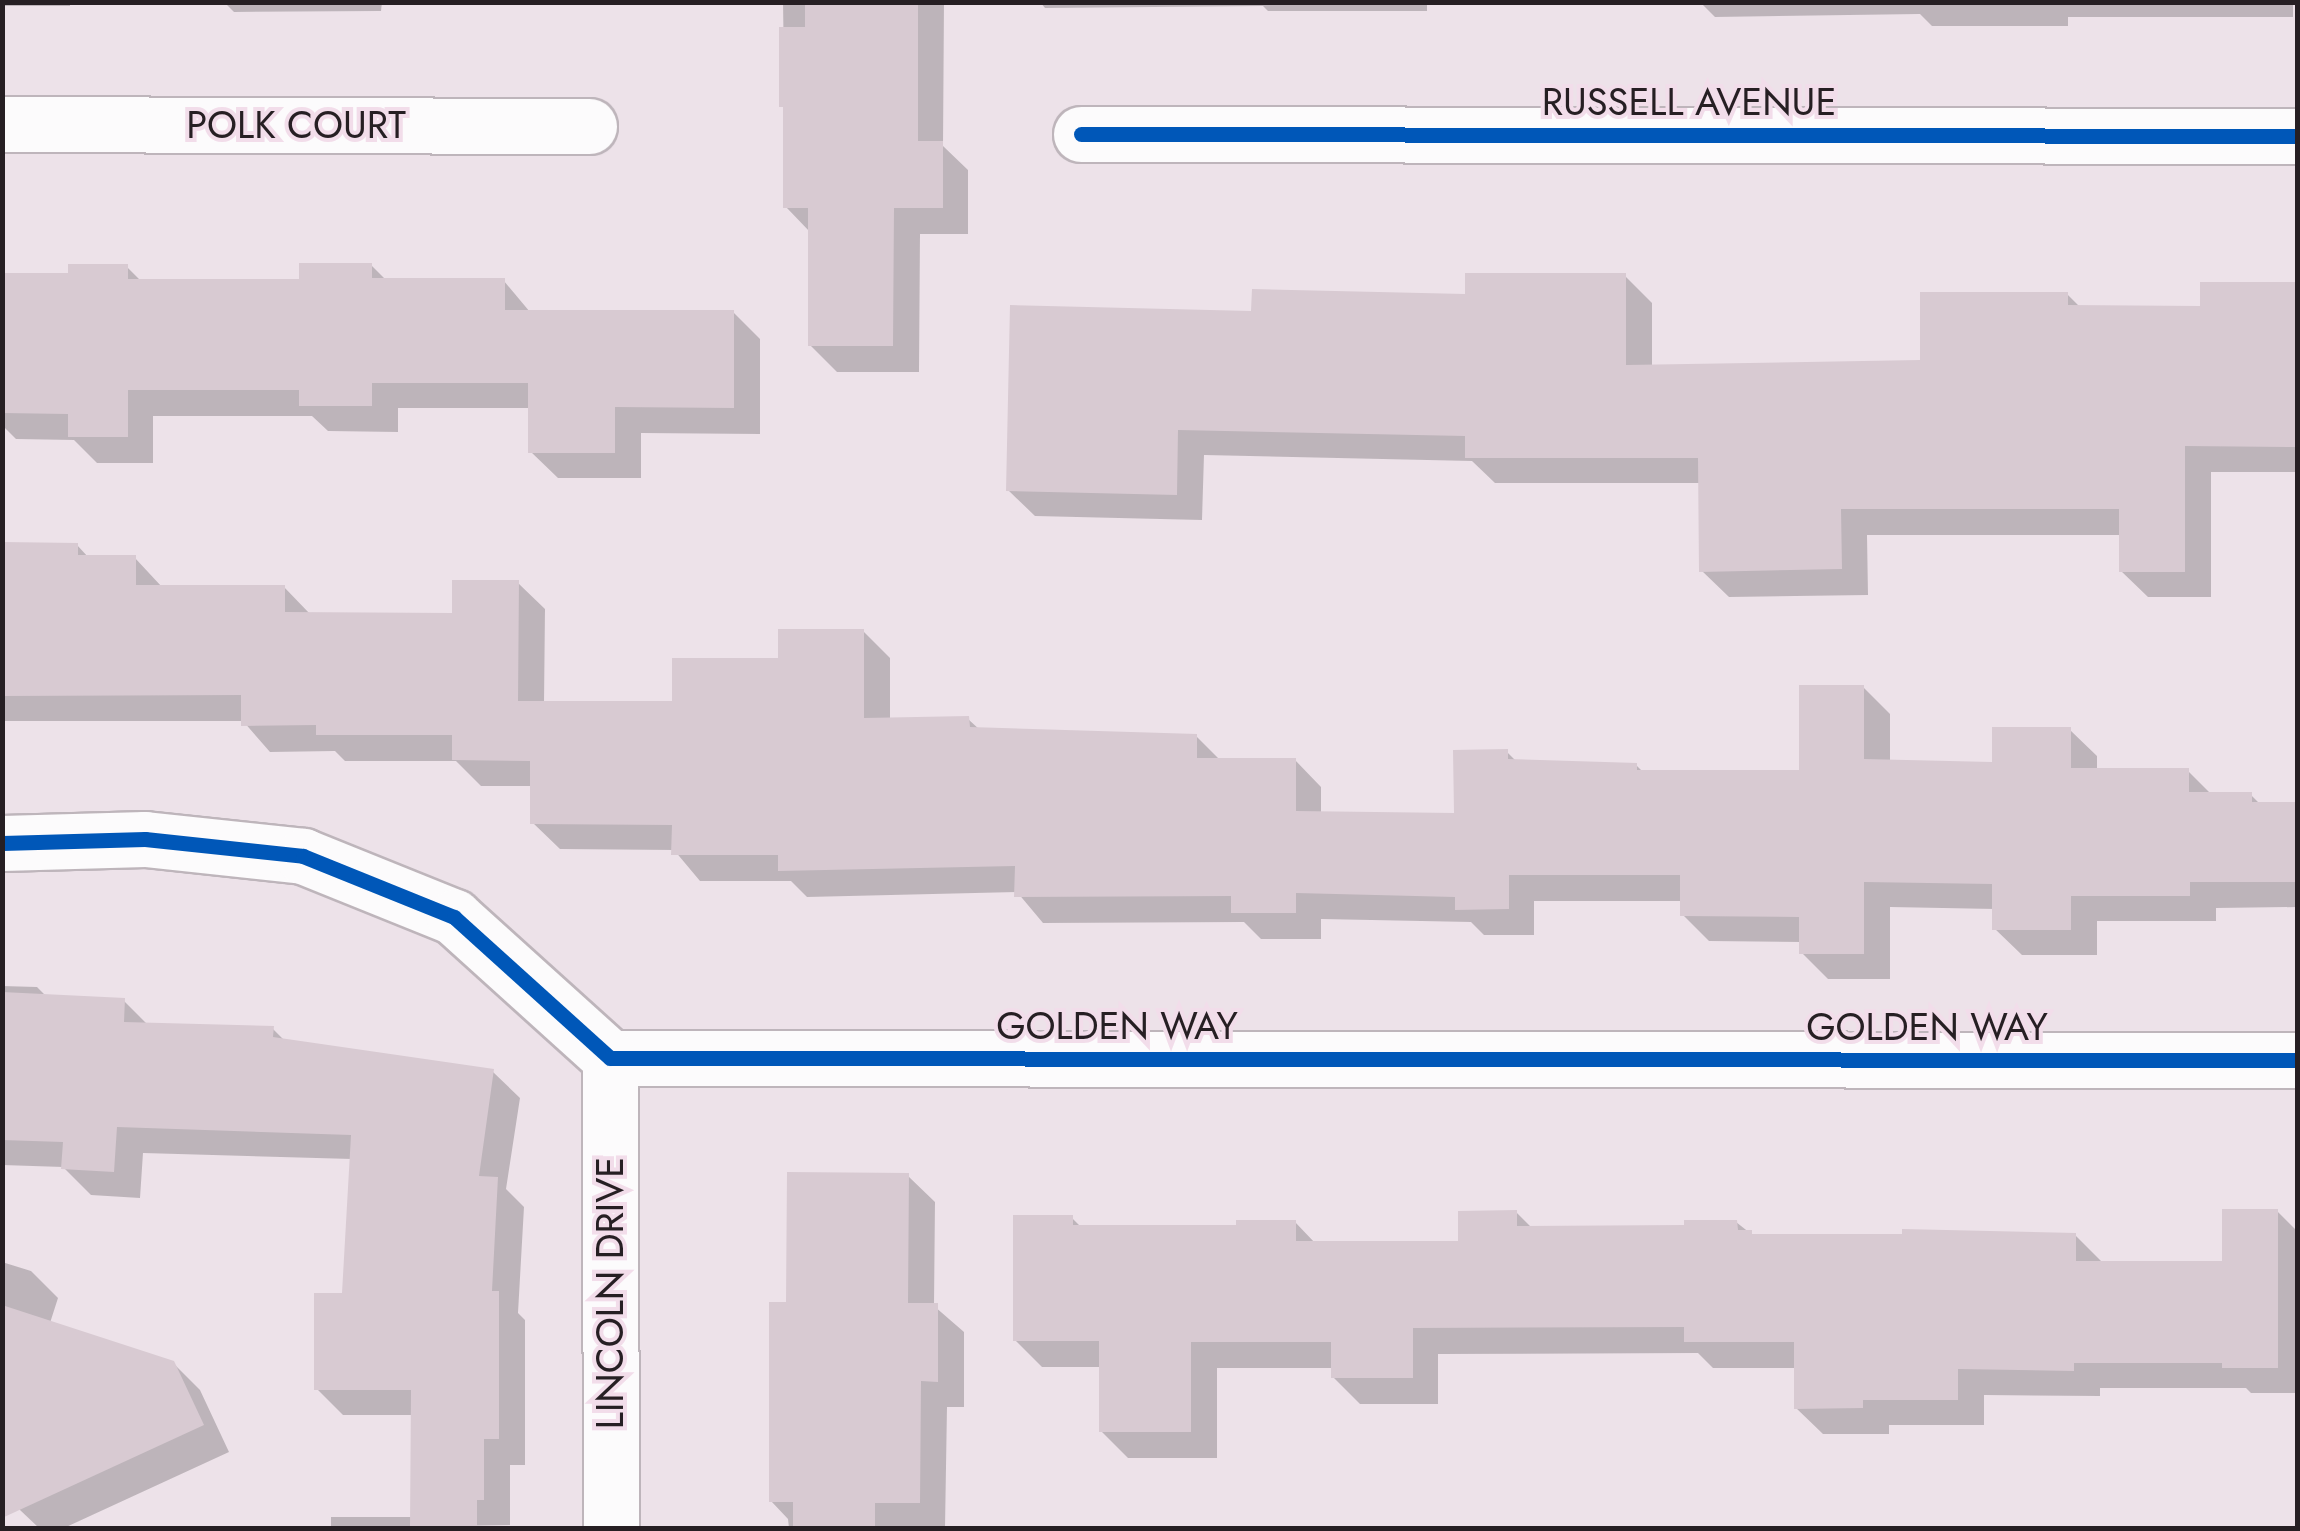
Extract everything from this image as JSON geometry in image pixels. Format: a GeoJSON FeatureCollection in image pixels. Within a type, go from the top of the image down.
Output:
{"type":"FeatureCollection","features":[{"type":"Feature","properties":{"kind":"street","name":"POLK COURT"},"geometry":{"type":"LineString","coordinates":[[2,124],[590,126]]}},
{"type":"Feature","properties":{"kind":"street","name":"RUSSELL AVENUE"},"geometry":{"type":"LineString","coordinates":[[1081,134],[2298,136]]}},
{"type":"Feature","properties":{"kind":"street"},"geometry":{"type":"LineString","coordinates":[[2,844],[145,840],[303,856],[454,917],[610,1058]]}},
{"type":"Feature","properties":{"kind":"street","name":"GOLDEN WAY"},"geometry":{"type":"LineString","coordinates":[[610,1058],[2298,1060]]}},
{"type":"Feature","properties":{"kind":"street","name":"LINCOLN DRIVE"},"geometry":{"type":"LineString","coordinates":[[610,1058],[610,1528]]}},
{"type":"Feature","properties":{"kind":"building"},"geometry":{"type":"Polygon","coordinates":[[[805,2],[918,2],[918,141],[943,141],[943,208],[894,208],[893,346],[808,346],[808,208],[783,208],[783,107],[779,107],[779,27],[805,27],[805,2]]]}},
{"type":"Feature","properties":{"kind":"building"},"geometry":{"type":"Polygon","coordinates":[[[299,263],[372,263],[372,278],[505,278],[505,310],[734,310],[734,408],[615,407],[615,453],[528,453],[528,383],[372,383],[372,406],[299,406],[299,390],[128,390],[128,437],[68,437],[68,414],[2,413],[2,273],[68,273],[68,264],[128,264],[128,279],[299,279],[299,263]]]}},
{"type":"Feature","properties":{"kind":"building"},"geometry":{"type":"Polygon","coordinates":[[[1465,273],[1626,273],[1626,365],[1920,360],[1920,292],[2068,292],[2068,305],[2200,306],[2200,282],[2298,282],[2298,447],[2185,446],[2185,572],[2119,572],[2119,509],[1841,509],[1842,569],[1699,572],[1698,458],[1465,458],[1465,436],[1178,430],[1177,495],[1006,491],[1010,305],[1251,311],[1252,289],[1465,294],[1465,273]]]}},
{"type":"Feature","properties":{"kind":"building"},"geometry":{"type":"Polygon","coordinates":[[[2,542],[78,543],[78,555],[136,555],[136,585],[285,585],[285,612],[452,613],[452,580],[519,580],[518,701],[672,701],[672,658],[778,658],[778,629],[864,629],[864,718],[969,716],[970,727],[1197,734],[1197,758],[1296,758],[1296,811],[1454,813],[1453,750],[1508,749],[1508,759],[1637,763],[1637,770],[1799,770],[1799,685],[1864,685],[1864,759],[1992,762],[1992,727],[2071,727],[2071,768],[2189,768],[2189,792],[2252,792],[2252,802],[2298,802],[2298,882],[2190,882],[2190,896],[2071,896],[2071,930],[1992,930],[1992,884],[1864,882],[1864,954],[1799,954],[1799,917],[1680,916],[1680,875],[1509,875],[1509,909],[1455,910],[1455,897],[1296,893],[1296,913],[1231,913],[1231,896],[1014,897],[1015,866],[778,871],[778,855],[671,855],[672,825],[530,824],[530,761],[452,760],[452,735],[316,735],[316,725],[241,726],[241,695],[2,696],[2,542]]]}},
{"type":"Feature","properties":{"kind":"building"},"geometry":{"type":"Polygon","coordinates":[[[2,992],[125,998],[124,1022],[274,1026],[273,1037],[494,1069],[479,1176],[498,1177],[492,1291],[499,1291],[499,1439],[484,1439],[484,1500],[477,1500],[477,1528],[410,1528],[411,1390],[314,1390],[314,1293],[342,1293],[351,1135],[117,1127],[114,1172],[61,1169],[63,1142],[2,1140],[2,992]]]}},
{"type":"Feature","properties":{"kind":"building"},"geometry":{"type":"Polygon","coordinates":[[[787,1172],[909,1173],[908,1303],[938,1303],[938,1382],[921,1381],[920,1503],[875,1503],[875,1528],[793,1528],[793,1502],[769,1502],[769,1302],[786,1302],[787,1172]]]}},
{"type":"Feature","properties":{"kind":"building"},"geometry":{"type":"Polygon","coordinates":[[[2222,1209],[2278,1209],[2278,1368],[2222,1368],[2222,1363],[2074,1363],[2074,1371],[1958,1369],[1958,1400],[1863,1400],[1863,1408],[1794,1409],[1794,1342],[1684,1342],[1684,1327],[1413,1328],[1413,1378],[1331,1378],[1331,1342],[1191,1342],[1191,1432],[1099,1432],[1099,1341],[1013,1341],[1013,1215],[1073,1215],[1073,1225],[1236,1225],[1236,1220],[1296,1220],[1296,1241],[1458,1241],[1458,1211],[1517,1210],[1517,1226],[1684,1225],[1684,1220],[1737,1220],[1738,1230],[1752,1230],[1752,1234],[1902,1234],[1902,1229],[2076,1233],[2076,1261],[2222,1261],[2222,1209]]]}},
{"type":"Feature","properties":{"kind":"building"},"geometry":{"type":"Polygon","coordinates":[[[2,1305],[174,1361],[204,1425],[2,1518],[2,1305]]]}},
{"type":"Feature","properties":{"kind":"cycle path"},"geometry":{"type":"LineString","coordinates":[[1081,134],[2298,136]]}},
{"type":"Feature","properties":{"kind":"cycle path"},"geometry":{"type":"LineString","coordinates":[[2,843],[145,839],[303,856],[454,917],[610,1058],[2298,1060]]}}]}
